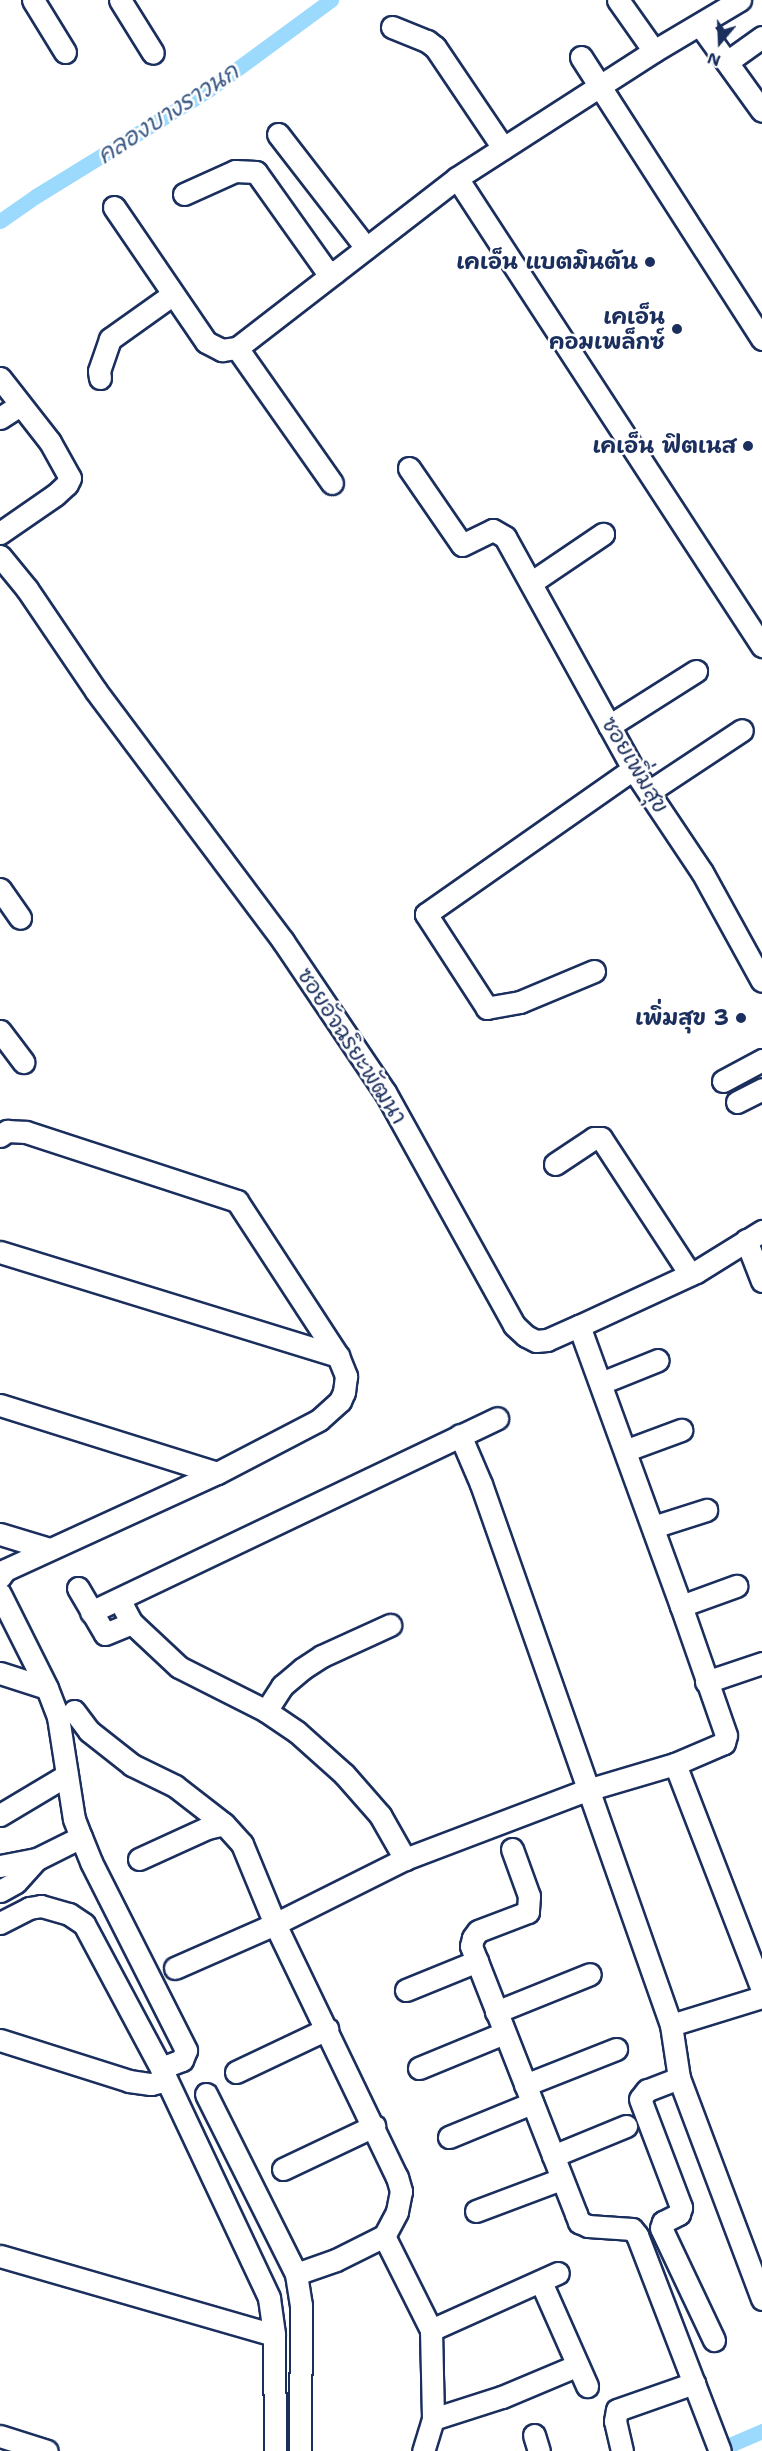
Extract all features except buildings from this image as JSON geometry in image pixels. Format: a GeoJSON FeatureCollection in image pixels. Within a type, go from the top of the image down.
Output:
{"type":"FeatureCollection","features":[{"type":"Feature","properties":{"kind":"street"},"geometry":{"type":"LineString","coordinates":[[33,0],[65,52]]}},
{"type":"Feature","properties":{"kind":"street"},"geometry":{"type":"LineString","coordinates":[[120,0],[153,53]]}},
{"type":"Feature","properties":{"kind":"street"},"geometry":{"type":"LineString","coordinates":[[618,0],[654,51]]}},
{"type":"Feature","properties":{"kind":"street"},"geometry":{"type":"LineString","coordinates":[[114,207],[206,342],[222,350],[237,348],[456,178],[654,51],[740,0]]}},
{"type":"Feature","properties":{"kind":"street"},"geometry":{"type":"LineString","coordinates":[[392,27],[427,41],[435,47],[503,148]]}},
{"type":"Feature","properties":{"kind":"street"},"geometry":{"type":"LineString","coordinates":[[705,32],[762,111]]}},
{"type":"Feature","properties":{"kind":"street"},"geometry":{"type":"LineString","coordinates":[[727,62],[762,37]]}},
{"type":"Feature","properties":{"kind":"street"},"geometry":{"type":"LineString","coordinates":[[581,57],[762,339]]}},
{"type":"Feature","properties":{"kind":"street"},"geometry":{"type":"LineString","coordinates":[[278,134],[366,248]]}},
{"type":"Feature","properties":{"kind":"street"},"geometry":{"type":"LineString","coordinates":[[184,194],[236,171],[256,172],[325,269],[334,273]]}},
{"type":"Feature","properties":{"kind":"street"},"geometry":{"type":"LineString","coordinates":[[456,178],[762,646]]}},
{"type":"Feature","properties":{"kind":"street"},"geometry":{"type":"LineString","coordinates":[[100,378],[99,371],[110,339],[174,294]]}},
{"type":"Feature","properties":{"kind":"street"},"geometry":{"type":"LineString","coordinates":[[237,348],[332,483]]}},
{"type":"Feature","properties":{"kind":"street"},"geometry":{"type":"LineString","coordinates":[[0,378],[50,442],[70,478],[55,495],[0,533]]}},
{"type":"Feature","properties":{"kind":"street"},"geometry":{"type":"LineString","coordinates":[[0,418],[20,405]]}},
{"type":"Feature","properties":{"kind":"street","name":"ซอยเพิ่มสุข"},"geometry":{"type":"LineString","coordinates":[[409,468],[457,542],[466,544],[495,530],[511,546],[633,769],[650,791],[702,872],[762,981]]}},
{"type":"Feature","properties":{"kind":"street"},"geometry":{"type":"LineString","coordinates":[[532,582],[603,534]]}},
{"type":"Feature","properties":{"kind":"street","name":"ซอยอัจฉริยะพัฒนา"},"geometry":{"type":"LineString","coordinates":[[0,556],[27,589],[96,691],[283,941],[378,1082],[514,1325],[537,1341],[547,1340],[690,1274],[754,1236]]}},
{"type":"Feature","properties":{"kind":"street"},"geometry":{"type":"LineString","coordinates":[[609,726],[696,671]]}},
{"type":"Feature","properties":{"kind":"street"},"geometry":{"type":"LineString","coordinates":[[650,791],[742,730]]}},
{"type":"Feature","properties":{"kind":"street"},"geometry":{"type":"LineString","coordinates":[[594,971],[520,1002],[487,1008],[426,914],[633,769]]}},
{"type":"Feature","properties":{"kind":"street"},"geometry":{"type":"LineString","coordinates":[[0,889],[20,918]]}},
{"type":"Feature","properties":{"kind":"street"},"geometry":{"type":"LineString","coordinates":[[0,1031],[23,1062]]}},
{"type":"Feature","properties":{"kind":"street"},"geometry":{"type":"LineString","coordinates":[[723,1081],[762,1060]]}},
{"type":"Feature","properties":{"kind":"street"},"geometry":{"type":"LineString","coordinates":[[737,1102],[762,1089]]}},
{"type":"Feature","properties":{"kind":"street"},"geometry":{"type":"LineString","coordinates":[[0,1136],[7,1131],[26,1132],[237,1201],[338,1356],[346,1376],[344,1392],[330,1412],[218,1473],[49,1549],[5,1570],[0,1577]]}},
{"type":"Feature","properties":{"kind":"street"},"geometry":{"type":"LineString","coordinates":[[555,1164],[594,1138],[601,1138],[690,1274]]}},
{"type":"Feature","properties":{"kind":"street"},"geometry":{"type":"LineString","coordinates":[[754,1236],[762,1281]]}},
{"type":"Feature","properties":{"kind":"street"},"geometry":{"type":"LineString","coordinates":[[0,1252],[338,1356]]}},
{"type":"Feature","properties":{"kind":"street"},"geometry":{"type":"LineString","coordinates":[[175,1968],[275,1924],[405,1859],[586,1790],[675,1764],[724,1743],[726,1735],[627,1450],[579,1326]]}},
{"type":"Feature","properties":{"kind":"street"},"geometry":{"type":"LineString","coordinates":[[601,1383],[658,1360]]}},
{"type":"Feature","properties":{"kind":"street"},"geometry":{"type":"LineString","coordinates":[[0,1405],[218,1473]]}},
{"type":"Feature","properties":{"kind":"street"},"geometry":{"type":"LineString","coordinates":[[91,1612],[497,1418]]}},
{"type":"Feature","properties":{"kind":"street"},"geometry":{"type":"LineString","coordinates":[[627,1450],[681,1431]]}},
{"type":"Feature","properties":{"kind":"street"},"geometry":{"type":"LineString","coordinates":[[460,1435],[481,1484],[586,1790],[671,2025],[680,2078],[762,2299]]}},
{"type":"Feature","properties":{"kind":"street"},"geometry":{"type":"LineString","coordinates":[[653,1527],[706,1510]]}},
{"type":"Feature","properties":{"kind":"street"},"geometry":{"type":"LineString","coordinates":[[0,1533],[49,1549]]}},
{"type":"Feature","properties":{"kind":"street"},"geometry":{"type":"LineString","coordinates":[[681,1606],[736,1586]]}},
{"type":"Feature","properties":{"kind":"street"},"geometry":{"type":"LineString","coordinates":[[78,1588],[105,1634],[132,1623]]}},
{"type":"Feature","properties":{"kind":"street"},"geometry":{"type":"LineString","coordinates":[[0,1594],[47,1688],[57,1718],[74,1819],[91,1862],[186,2050],[182,2060],[151,2084],[129,2081],[0,2040]]}},
{"type":"Feature","properties":{"kind":"street"},"geometry":{"type":"LineString","coordinates":[[118,1599],[132,1623],[179,1666],[273,1700],[297,1732],[344,1774],[380,1815],[405,1859]]}},
{"type":"Feature","properties":{"kind":"street"},"geometry":{"type":"LineString","coordinates":[[273,1700],[322,1656],[390,1625]]}},
{"type":"Feature","properties":{"kind":"street"},"geometry":{"type":"LineString","coordinates":[[706,1682],[762,1663]]}},
{"type":"Feature","properties":{"kind":"street"},"geometry":{"type":"LineString","coordinates":[[0,1673],[47,1688]]}},
{"type":"Feature","properties":{"kind":"street"},"geometry":{"type":"LineString","coordinates":[[74,1711],[89,1731],[132,1765],[175,1785],[224,1824],[242,1844],[275,1924],[374,2126],[401,2191],[397,2212],[384,2236],[336,2260],[296,2274]]}},
{"type":"Feature","properties":{"kind":"street"},"geometry":{"type":"LineString","coordinates":[[675,1764],[762,1990]]}},
{"type":"Feature","properties":{"kind":"street"},"geometry":{"type":"LineString","coordinates":[[0,1815],[67,1775]]}},
{"type":"Feature","properties":{"kind":"street"},"geometry":{"type":"LineString","coordinates":[[139,1859],[207,1828],[224,1824]]}},
{"type":"Feature","properties":{"kind":"street"},"geometry":{"type":"LineString","coordinates":[[0,1866],[37,1859],[81,1837]]}},
{"type":"Feature","properties":{"kind":"street"},"geometry":{"type":"LineString","coordinates":[[512,1850],[529,1896],[529,1909],[526,1914],[478,1931],[471,1946],[579,2222],[588,2226],[632,2229],[637,2235],[717,2444]]}},
{"type":"Feature","properties":{"kind":"street"},"geometry":{"type":"LineString","coordinates":[[0,1891],[16,1882],[37,1859]]}},
{"type":"Feature","properties":{"kind":"street"},"geometry":{"type":"LineString","coordinates":[[0,1923],[29,1908],[41,1906],[69,1914],[84,1924],[164,2074],[268,2298],[274,2335],[275,2451]]}},
{"type":"Feature","properties":{"kind":"street"},"geometry":{"type":"LineString","coordinates":[[406,1989],[477,1961]]}},
{"type":"Feature","properties":{"kind":"street"},"geometry":{"type":"LineString","coordinates":[[496,2012],[590,1974]]}},
{"type":"Feature","properties":{"kind":"street"},"geometry":{"type":"LineString","coordinates":[[671,2025],[762,1997]]}},
{"type":"Feature","properties":{"kind":"street"},"geometry":{"type":"LineString","coordinates":[[236,2072],[327,2029]]}},
{"type":"Feature","properties":{"kind":"street"},"geometry":{"type":"LineString","coordinates":[[419,2068],[504,2033]]}},
{"type":"Feature","properties":{"kind":"street"},"geometry":{"type":"LineString","coordinates":[[449,2138],[616,2049]]}},
{"type":"Feature","properties":{"kind":"street"},"geometry":{"type":"LineString","coordinates":[[680,2078],[646,2090],[640,2099],[681,2206],[679,2214],[663,2222],[661,2228],[714,2340]]}},
{"type":"Feature","properties":{"kind":"street"},"geometry":{"type":"LineString","coordinates":[[206,2094],[296,2274],[302,2305],[300,2451]]}},
{"type":"Feature","properties":{"kind":"street"},"geometry":{"type":"LineString","coordinates":[[283,2169],[374,2126]]}},
{"type":"Feature","properties":{"kind":"street"},"geometry":{"type":"LineString","coordinates":[[553,2156],[626,2126]]}},
{"type":"Feature","properties":{"kind":"street"},"geometry":{"type":"LineString","coordinates":[[476,2211],[561,2179]]}},
{"type":"Feature","properties":{"kind":"street"},"geometry":{"type":"LineString","coordinates":[[384,2236],[431,2330],[433,2419],[423,2451]]}},
{"type":"Feature","properties":{"kind":"street"},"geometry":{"type":"LineString","coordinates":[[0,2256],[274,2335]]}},
{"type":"Feature","properties":{"kind":"street"},"geometry":{"type":"LineString","coordinates":[[431,2330],[550,2277],[587,2386]]}},
{"type":"Feature","properties":{"kind":"street"},"geometry":{"type":"LineString","coordinates":[[433,2419],[502,2397],[578,2365]]}},
{"type":"Feature","properties":{"kind":"street"},"geometry":{"type":"LineString","coordinates":[[622,2451],[615,2421],[617,2410],[694,2383]]}},
{"type":"Feature","properties":{"kind":"street"},"geometry":{"type":"LineString","coordinates":[[0,2436],[47,2451]]}},
{"type":"Feature","properties":{"kind":"waterway","name":"คลองบางราวนก"},"geometry":{"type":"LineString","coordinates":[[0,221],[36,196],[207,91],[331,0]]}},
{"type":"Feature","properties":{"kind":"waterway"},"geometry":{"type":"LineString","coordinates":[[716,2451],[762,2431]]}},
{"type":"Feature","properties":{"kind":"place","name":"เคเอ็น แบตมินตัน"},"geometry":{"type":"Point","coordinates":[650,262]}},
{"type":"Feature","properties":{"kind":"place","name":"เคเอ็น คอมเพล็กซ์"},"geometry":{"type":"Point","coordinates":[677,329]}},
{"type":"Feature","properties":{"kind":"place","name":"เคเอ็น ฟิตเนส"},"geometry":{"type":"Point","coordinates":[748,446]}},
{"type":"Feature","properties":{"kind":"place","name":"เพิ่มสุข 3"},"geometry":{"type":"Point","coordinates":[741,1018]}}]}
